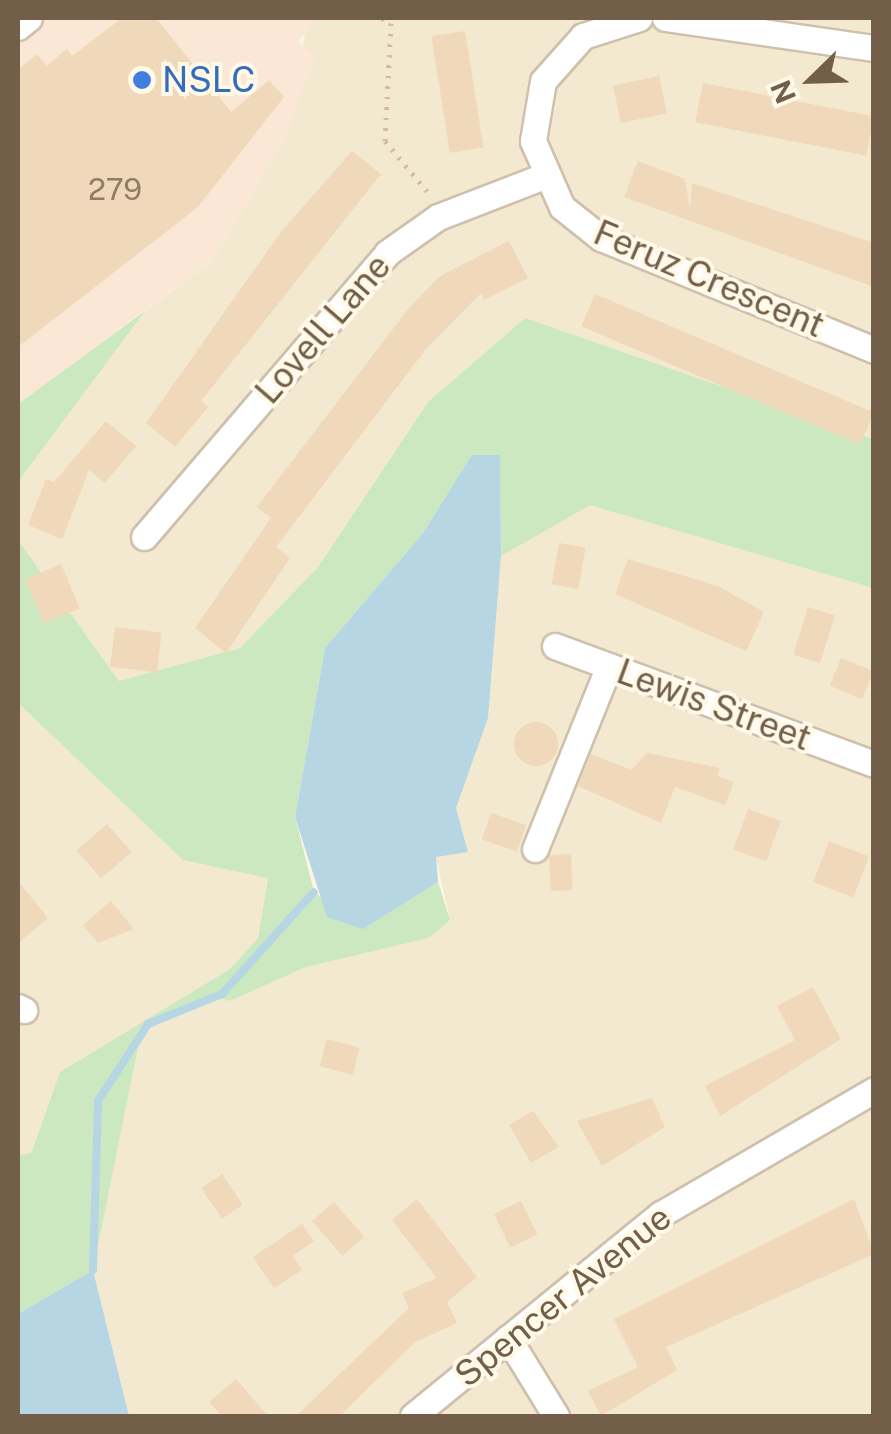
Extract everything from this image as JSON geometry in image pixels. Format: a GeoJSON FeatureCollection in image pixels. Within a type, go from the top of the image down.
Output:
{"type":"FeatureCollection","features":[{"type":"Feature","properties":{"kind":"street"},"geometry":{"type":"LineString","coordinates":[[18,27],[29,18]]}},
{"type":"Feature","properties":{"kind":"street","name":"Feruz Crescent"},"geometry":{"type":"LineString","coordinates":[[639,18],[583,36],[548,71],[533,118],[544,176],[570,216],[601,238],[874,350]]}},
{"type":"Feature","properties":{"kind":"street"},"geometry":{"type":"LineString","coordinates":[[666,18],[874,48]]}},
{"type":"Feature","properties":{"kind":"street","name":"Lovell Lane"},"geometry":{"type":"LineString","coordinates":[[144,537],[372,270],[446,213],[544,176]]}},
{"type":"Feature","properties":{"kind":"street","name":"Lewis Street"},"geometry":{"type":"LineString","coordinates":[[554,646],[874,764]]}},
{"type":"Feature","properties":{"kind":"street"},"geometry":{"type":"LineString","coordinates":[[536,849],[609,666]]}},
{"type":"Feature","properties":{"kind":"street","name":"Spencer Avenue"},"geometry":{"type":"LineString","coordinates":[[413,1416],[661,1214],[874,1090]]}},
{"type":"Feature","properties":{"kind":"street"},"geometry":{"type":"LineString","coordinates":[[508,1338],[556,1416]]}},
{"type":"Feature","properties":{"kind":"path"},"geometry":{"type":"LineString","coordinates":[[382,18],[391,23],[385,141],[446,213]]}},
{"type":"Feature","properties":{"kind":"shaded area"},"geometry":{"type":"Polygon","coordinates":[[[18,18],[308,18],[314,23],[298,41],[315,57],[285,138],[212,261],[18,404],[18,18]]]}},
{"type":"Feature","properties":{"kind":"shaded area"},"geometry":{"type":"Polygon","coordinates":[[[308,18],[873,18],[873,439],[525,318],[428,402],[318,567],[240,648],[119,681],[18,540],[18,482],[145,311],[212,261],[285,138],[308,18]]]}},
{"type":"Feature","properties":{"kind":"shaded area"},"geometry":{"type":"Polygon","coordinates":[[[589,504],[873,588],[873,1416],[129,1416],[93,1270],[141,1033],[211,996],[230,1001],[306,967],[429,938],[450,920],[436,857],[468,852],[456,808],[488,718],[501,556],[589,504]]]}},
{"type":"Feature","properties":{"kind":"shaded area"},"geometry":{"type":"Polygon","coordinates":[[[18,703],[183,860],[268,877],[258,938],[230,969],[60,1072],[30,1154],[18,1155],[18,703]]]}},
{"type":"Feature","properties":{"kind":"green space"},"geometry":{"type":"Polygon","coordinates":[[[145,311],[18,482],[18,404],[145,311]]]}},
{"type":"Feature","properties":{"kind":"green space"},"geometry":{"type":"Polygon","coordinates":[[[525,318],[873,439],[873,588],[590,505],[501,556],[500,455],[472,456],[423,533],[325,648],[295,817],[314,892],[363,928],[438,882],[450,920],[429,938],[306,967],[230,1001],[211,996],[141,1033],[93,1270],[18,1314],[18,1155],[31,1153],[60,1072],[230,969],[258,938],[268,878],[183,860],[18,703],[18,540],[119,681],[240,648],[318,567],[428,402],[525,318]]]}},
{"type":"Feature","properties":{"kind":"water"},"geometry":{"type":"Polygon","coordinates":[[[472,455],[500,455],[501,556],[488,718],[456,808],[468,852],[436,857],[438,882],[363,929],[327,917],[295,817],[325,648],[423,533],[472,455]]]}},
{"type":"Feature","properties":{"kind":"water"},"geometry":{"type":"Polygon","coordinates":[[[93,1270],[129,1416],[18,1416],[18,1314],[93,1270]]]}},
{"type":"Feature","properties":{"kind":"building"},"geometry":{"type":"Polygon","coordinates":[[[122,18],[156,18],[231,112],[269,80],[284,97],[198,207],[18,347],[18,70],[37,54],[47,66],[67,49],[72,56],[122,18]]]}},
{"type":"Feature","properties":{"kind":"building"},"geometry":{"type":"Polygon","coordinates":[[[465,31],[483,148],[450,153],[431,36],[465,31]]]}},
{"type":"Feature","properties":{"kind":"building"},"geometry":{"type":"Polygon","coordinates":[[[659,76],[667,113],[621,123],[613,86],[659,76]]]}},
{"type":"Feature","properties":{"kind":"building"},"geometry":{"type":"Polygon","coordinates":[[[703,83],[874,116],[866,155],[695,122],[703,83]]]}},
{"type":"Feature","properties":{"kind":"building"},"geometry":{"type":"Polygon","coordinates":[[[352,151],[381,174],[201,401],[208,407],[175,447],[146,423],[281,232],[352,151]]]}},
{"type":"Feature","properties":{"kind":"building"},"geometry":{"type":"Polygon","coordinates":[[[638,161],[685,179],[690,209],[692,183],[874,243],[874,287],[624,197],[638,161]]]}},
{"type":"Feature","properties":{"kind":"building"},"geometry":{"type":"Polygon","coordinates":[[[509,241],[528,278],[484,300],[481,293],[426,349],[276,547],[290,558],[226,653],[195,628],[271,518],[257,507],[409,308],[440,276],[509,241]]]}},
{"type":"Feature","properties":{"kind":"building"},"geometry":{"type":"Polygon","coordinates":[[[595,294],[874,412],[860,445],[581,326],[595,294]]]}},
{"type":"Feature","properties":{"kind":"building"},"geometry":{"type":"Polygon","coordinates":[[[106,421],[136,446],[105,483],[89,470],[62,539],[28,525],[46,479],[54,482],[106,421]]]}},
{"type":"Feature","properties":{"kind":"building"},"geometry":{"type":"Polygon","coordinates":[[[559,543],[586,548],[578,589],[552,584],[559,543]]]}},
{"type":"Feature","properties":{"kind":"building"},"geometry":{"type":"Polygon","coordinates":[[[628,559],[718,586],[764,612],[746,651],[615,594],[628,559]]]}},
{"type":"Feature","properties":{"kind":"building"},"geometry":{"type":"Polygon","coordinates":[[[61,564],[80,608],[44,623],[25,579],[61,564]]]}},
{"type":"Feature","properties":{"kind":"building"},"geometry":{"type":"Polygon","coordinates":[[[808,607],[835,615],[820,663],[793,655],[808,607]]]}},
{"type":"Feature","properties":{"kind":"building"},"geometry":{"type":"Polygon","coordinates":[[[115,627],[162,633],[157,672],[110,667],[115,627]]]}},
{"type":"Feature","properties":{"kind":"building"},"geometry":{"type":"Polygon","coordinates":[[[841,658],[873,671],[862,699],[830,686],[841,658]]]}},
{"type":"Feature","properties":{"kind":"building"},"geometry":{"type":"Polygon","coordinates":[[[536,722],[551,729],[558,744],[551,759],[536,766],[521,759],[514,744],[521,729],[536,722]]]}},
{"type":"Feature","properties":{"kind":"building"},"geometry":{"type":"Polygon","coordinates":[[[647,753],[720,768],[717,776],[734,782],[725,805],[675,787],[661,823],[578,786],[591,754],[631,770],[647,753]]]}},
{"type":"Feature","properties":{"kind":"building"},"geometry":{"type":"Polygon","coordinates":[[[748,809],[781,821],[766,861],[733,849],[748,809]]]}},
{"type":"Feature","properties":{"kind":"building"},"geometry":{"type":"Polygon","coordinates":[[[491,813],[526,825],[517,852],[482,839],[491,813]]]}},
{"type":"Feature","properties":{"kind":"building"},"geometry":{"type":"Polygon","coordinates":[[[107,824],[131,852],[101,878],[77,850],[107,824]]]}},
{"type":"Feature","properties":{"kind":"building"},"geometry":{"type":"Polygon","coordinates":[[[829,841],[869,856],[853,897],[813,882],[829,841]]]}},
{"type":"Feature","properties":{"kind":"building"},"geometry":{"type":"Polygon","coordinates":[[[571,854],[573,890],[551,891],[549,855],[571,854]]]}},
{"type":"Feature","properties":{"kind":"building"},"geometry":{"type":"Polygon","coordinates":[[[18,881],[48,918],[18,943],[18,881]]]}},
{"type":"Feature","properties":{"kind":"building"},"geometry":{"type":"Polygon","coordinates":[[[111,901],[134,929],[98,943],[83,925],[111,901]]]}},
{"type":"Feature","properties":{"kind":"building"},"geometry":{"type":"Polygon","coordinates":[[[813,987],[841,1039],[720,1116],[705,1086],[795,1040],[777,1006],[813,987]]]}},
{"type":"Feature","properties":{"kind":"building"},"geometry":{"type":"Polygon","coordinates":[[[327,1039],[360,1048],[353,1075],[320,1066],[327,1039]]]}},
{"type":"Feature","properties":{"kind":"building"},"geometry":{"type":"Polygon","coordinates":[[[652,1098],[665,1127],[602,1166],[577,1121],[652,1098]]]}},
{"type":"Feature","properties":{"kind":"building"},"geometry":{"type":"Polygon","coordinates":[[[533,1111],[559,1147],[531,1163],[509,1125],[533,1111]]]}},
{"type":"Feature","properties":{"kind":"building"},"geometry":{"type":"Polygon","coordinates":[[[222,1174],[243,1205],[222,1219],[201,1188],[222,1174]]]}},
{"type":"Feature","properties":{"kind":"building"},"geometry":{"type":"Polygon","coordinates":[[[417,1199],[477,1277],[447,1302],[457,1323],[415,1342],[340,1416],[296,1416],[409,1308],[402,1293],[437,1278],[392,1220],[417,1199]]]}},
{"type":"Feature","properties":{"kind":"building"},"geometry":{"type":"Polygon","coordinates":[[[854,1199],[874,1254],[666,1347],[677,1370],[601,1416],[588,1391],[638,1367],[614,1319],[854,1199]]]}},
{"type":"Feature","properties":{"kind":"building"},"geometry":{"type":"Polygon","coordinates":[[[521,1201],[537,1234],[510,1247],[494,1214],[521,1201]]]}},
{"type":"Feature","properties":{"kind":"building"},"geometry":{"type":"Polygon","coordinates":[[[334,1202],[364,1237],[342,1256],[312,1221],[334,1202]]]}},
{"type":"Feature","properties":{"kind":"building"},"geometry":{"type":"Polygon","coordinates":[[[302,1224],[314,1241],[293,1256],[302,1270],[274,1288],[253,1257],[302,1224]]]}},
{"type":"Feature","properties":{"kind":"building"},"geometry":{"type":"Polygon","coordinates":[[[236,1379],[268,1416],[222,1416],[209,1402],[236,1379]]]}},
{"type":"Feature","properties":{"kind":"waterway"},"geometry":{"type":"LineString","coordinates":[[93,1270],[98,1101],[148,1024],[222,994],[314,892]]}},
{"type":"Feature","properties":{"kind":"place","name":"NSLC"},"geometry":{"type":"Point","coordinates":[142,80]}}]}
